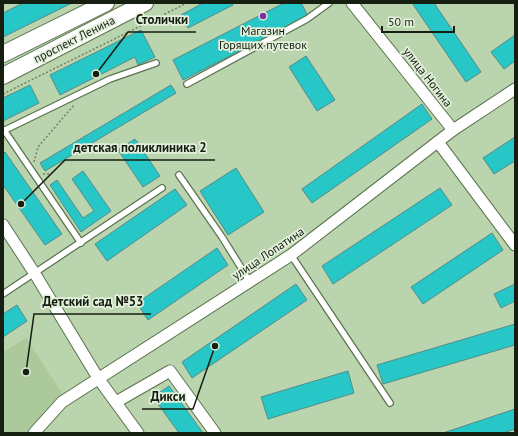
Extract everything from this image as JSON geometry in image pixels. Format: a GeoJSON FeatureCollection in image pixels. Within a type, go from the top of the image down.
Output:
{"type":"FeatureCollection","features":[{"type":"Feature","properties":{"kind":"main road","name":"проспект Ленина"},"geometry":{"type":"LineString","coordinates":[[3,54],[106,3]]}},
{"type":"Feature","properties":{"kind":"main road","name":"проспект Ленина"},"geometry":{"type":"LineString","coordinates":[[3,76],[145,3]]}},
{"type":"Feature","properties":{"kind":"street","name":"улица Ногина"},"geometry":{"type":"LineString","coordinates":[[352,3],[453,130]]}},
{"type":"Feature","properties":{"kind":"street","name":"улица Лопатина"},"geometry":{"type":"LineString","coordinates":[[34,433],[62,402],[291,255],[453,130],[515,89]]}},
{"type":"Feature","properties":{"kind":"street"},"geometry":{"type":"LineString","coordinates":[[438,142],[515,245]]}},
{"type":"Feature","properties":{"kind":"street"},"geometry":{"type":"LineString","coordinates":[[3,225],[35,274],[98,378],[138,433]]}},
{"type":"Feature","properties":{"kind":"street"},"geometry":{"type":"LineString","coordinates":[[116,402],[170,370],[215,433]]}},
{"type":"Feature","properties":{"kind":"lane"},"geometry":{"type":"LineString","coordinates":[[187,84],[308,19],[329,3]]}},
{"type":"Feature","properties":{"kind":"lane"},"geometry":{"type":"LineString","coordinates":[[81,243],[4,131],[110,79],[156,63]]}},
{"type":"Feature","properties":{"kind":"lane"},"geometry":{"type":"LineString","coordinates":[[179,175],[222,237],[250,282]]}},
{"type":"Feature","properties":{"kind":"lane"},"geometry":{"type":"LineString","coordinates":[[3,294],[162,188]]}},
{"type":"Feature","properties":{"kind":"lane"},"geometry":{"type":"LineString","coordinates":[[291,255],[390,403]]}},
{"type":"Feature","properties":{"kind":"path"},"geometry":{"type":"LineString","coordinates":[[3,94],[187,3]]}},
{"type":"Feature","properties":{"kind":"path"},"geometry":{"type":"LineString","coordinates":[[32,172],[38,147],[85,92]]}},
{"type":"Feature","properties":{"kind":"shaded area"},"geometry":{"type":"Polygon","coordinates":[[[26,338],[62,393],[27,433],[3,433],[3,352],[26,338]]]}},
{"type":"Feature","properties":{"kind":"building"},"geometry":{"type":"Polygon","coordinates":[[[23,3],[72,3],[3,37],[3,13],[23,3]]]}},
{"type":"Feature","properties":{"kind":"building"},"geometry":{"type":"Polygon","coordinates":[[[203,3],[232,3],[233,5],[188,28],[181,15],[203,3]]]}},
{"type":"Feature","properties":{"kind":"building"},"geometry":{"type":"Polygon","coordinates":[[[284,3],[301,3],[308,16],[183,80],[173,60],[284,3]]]}},
{"type":"Feature","properties":{"kind":"building"},"geometry":{"type":"Polygon","coordinates":[[[412,3],[434,3],[481,72],[466,82],[412,3]]]}},
{"type":"Feature","properties":{"kind":"building"},"geometry":{"type":"Polygon","coordinates":[[[141,30],[155,57],[138,65],[135,57],[60,95],[50,75],[141,30]]]}},
{"type":"Feature","properties":{"kind":"building"},"geometry":{"type":"Polygon","coordinates":[[[515,35],[515,61],[504,69],[491,52],[515,35]]]}},
{"type":"Feature","properties":{"kind":"building"},"geometry":{"type":"Polygon","coordinates":[[[306,56],[335,100],[317,111],[289,67],[306,56]]]}},
{"type":"Feature","properties":{"kind":"building"},"geometry":{"type":"Polygon","coordinates":[[[30,85],[39,103],[3,121],[3,98],[30,85]]]}},
{"type":"Feature","properties":{"kind":"building"},"geometry":{"type":"Polygon","coordinates":[[[171,85],[176,93],[45,171],[40,163],[171,85]]]}},
{"type":"Feature","properties":{"kind":"building"},"geometry":{"type":"Polygon","coordinates":[[[422,104],[432,119],[312,203],[302,189],[422,104]]]}},
{"type":"Feature","properties":{"kind":"building"},"geometry":{"type":"Polygon","coordinates":[[[515,137],[515,161],[494,174],[483,158],[515,137]]]}},
{"type":"Feature","properties":{"kind":"building"},"geometry":{"type":"Polygon","coordinates":[[[135,139],[160,176],[143,187],[118,150],[135,139]]]}},
{"type":"Feature","properties":{"kind":"building"},"geometry":{"type":"Polygon","coordinates":[[[5,152],[62,234],[45,245],[3,185],[3,154],[5,152]]]}},
{"type":"Feature","properties":{"kind":"building"},"geometry":{"type":"Polygon","coordinates":[[[236,168],[264,212],[228,235],[200,191],[236,168]]]}},
{"type":"Feature","properties":{"kind":"building"},"geometry":{"type":"Polygon","coordinates":[[[83,171],[111,211],[81,232],[50,185],[57,180],[83,218],[94,211],[72,179],[83,171]]]}},
{"type":"Feature","properties":{"kind":"building"},"geometry":{"type":"Polygon","coordinates":[[[440,188],[452,205],[333,284],[322,266],[440,188]]]}},
{"type":"Feature","properties":{"kind":"building"},"geometry":{"type":"Polygon","coordinates":[[[175,189],[187,205],[107,261],[95,244],[175,189]]]}},
{"type":"Feature","properties":{"kind":"building"},"geometry":{"type":"Polygon","coordinates":[[[492,233],[503,250],[423,304],[411,287],[492,233]]]}},
{"type":"Feature","properties":{"kind":"building"},"geometry":{"type":"Polygon","coordinates":[[[217,248],[228,265],[148,320],[137,303],[217,248]]]}},
{"type":"Feature","properties":{"kind":"building"},"geometry":{"type":"Polygon","coordinates":[[[296,284],[307,300],[192,378],[182,362],[296,284]]]}},
{"type":"Feature","properties":{"kind":"building"},"geometry":{"type":"Polygon","coordinates":[[[515,284],[515,301],[501,308],[494,294],[515,284]]]}},
{"type":"Feature","properties":{"kind":"building"},"geometry":{"type":"Polygon","coordinates":[[[17,305],[27,321],[3,337],[3,314],[17,305]]]}},
{"type":"Feature","properties":{"kind":"building"},"geometry":{"type":"Polygon","coordinates":[[[515,324],[515,345],[383,384],[377,365],[515,324]]]}},
{"type":"Feature","properties":{"kind":"building"},"geometry":{"type":"Polygon","coordinates":[[[348,371],[354,393],[268,419],[261,397],[348,371]]]}},
{"type":"Feature","properties":{"kind":"building"},"geometry":{"type":"Polygon","coordinates":[[[169,386],[203,433],[179,433],[153,397],[169,386]]]}},
{"type":"Feature","properties":{"kind":"building"},"geometry":{"type":"Polygon","coordinates":[[[515,409],[515,429],[503,433],[443,433],[515,409]]]}},
{"type":"Feature","properties":{"kind":"place","name":"Магазин Горящих путевок"},"geometry":{"type":"Point","coordinates":[263,16]}},
{"type":"Feature","properties":{"kind":"place","name":"Столички"},"geometry":{"type":"Point","coordinates":[96,74]}},
{"type":"Feature","properties":{"kind":"place","name":"детская поликлиника 2"},"geometry":{"type":"Point","coordinates":[21,204]}},
{"type":"Feature","properties":{"kind":"place","name":"Дикси"},"geometry":{"type":"Point","coordinates":[215,346]}},
{"type":"Feature","properties":{"kind":"place","name":"Детский сад №53"},"geometry":{"type":"Point","coordinates":[26,372]}}]}
